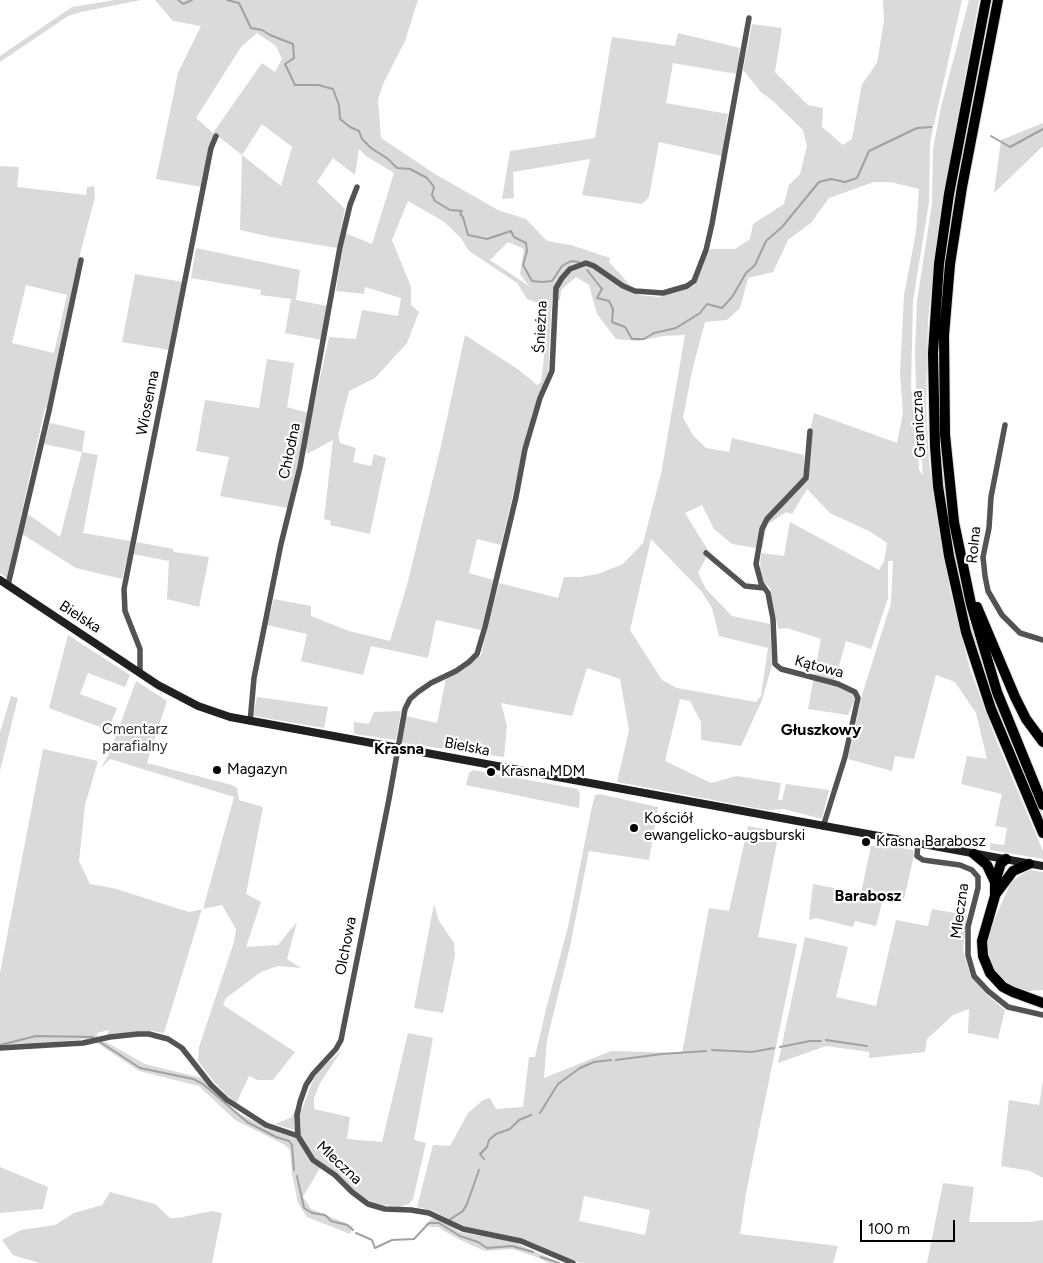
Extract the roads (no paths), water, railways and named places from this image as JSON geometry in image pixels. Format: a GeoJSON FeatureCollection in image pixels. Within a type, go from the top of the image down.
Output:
{"type":"FeatureCollection","features":[{"type":"Feature","properties":{"kind":"highway","name":"Graniczna"},"geometry":{"type":"LineString","coordinates":[[986,0],[949,194],[939,264],[933,353],[935,446],[938,486],[949,556],[966,632],[991,709],[1043,833]]}},
{"type":"Feature","properties":{"kind":"highway","name":"Graniczna"},"geometry":{"type":"LineString","coordinates":[[998,0],[957,216],[950,264],[945,322],[946,451],[954,522],[981,641],[997,692],[1043,805]]}},
{"type":"Feature","properties":{"kind":"highway"},"geometry":{"type":"LineString","coordinates":[[964,572],[1015,697],[1026,719],[1043,742]]}},
{"type":"Feature","properties":{"kind":"highway"},"geometry":{"type":"LineString","coordinates":[[974,854],[987,864],[999,883]]}},
{"type":"Feature","properties":{"kind":"highway"},"geometry":{"type":"LineString","coordinates":[[1006,859],[1001,863],[999,883],[982,941],[982,956],[994,979],[1003,987],[1043,1003]]}},
{"type":"Feature","properties":{"kind":"highway"},"geometry":{"type":"LineString","coordinates":[[999,883],[1013,871],[1029,864]]}},
{"type":"Feature","properties":{"kind":"highway"},"geometry":{"type":"LineString","coordinates":[[1013,992],[1030,995],[1043,994]]}},
{"type":"Feature","properties":{"kind":"street","name":"Śnieżna"},"geometry":{"type":"LineString","coordinates":[[398,748],[405,708],[410,698],[431,683],[456,671],[477,654],[490,610],[533,420],[552,371],[554,305],[556,288],[562,278],[570,269],[586,263],[594,266],[623,286],[635,291],[663,293],[687,286],[694,281],[706,250],[712,224],[749,18]]}},
{"type":"Feature","properties":{"kind":"street","name":"Wiosenna"},"geometry":{"type":"LineString","coordinates":[[140,673],[140,648],[125,611],[124,589],[211,148],[216,136]]}},
{"type":"Feature","properties":{"kind":"street","name":"Chłodna"},"geometry":{"type":"LineString","coordinates":[[250,722],[254,678],[300,467],[340,247],[350,205],[357,186]]}},
{"type":"Feature","properties":{"kind":"street"},"geometry":{"type":"LineString","coordinates":[[8,585],[49,411],[81,260]]}},
{"type":"Feature","properties":{"kind":"street","name":"Rolna"},"geometry":{"type":"LineString","coordinates":[[1006,425],[991,497],[989,528],[983,557],[985,576],[991,598],[1006,620],[1020,633],[1043,640]]}},
{"type":"Feature","properties":{"kind":"street","name":"Kątowa"},"geometry":{"type":"LineString","coordinates":[[810,431],[806,478],[767,519],[762,529],[756,564],[758,575],[768,593],[773,619],[775,664],[781,669],[846,687],[855,692],[858,698],[845,757],[823,826]]}},
{"type":"Feature","properties":{"kind":"street"},"geometry":{"type":"LineString","coordinates":[[706,553],[745,586],[764,588]]}},
{"type":"Feature","properties":{"kind":"street","name":"Bielska"},"geometry":{"type":"LineString","coordinates":[[0,580],[158,685],[198,706],[250,722],[1043,866]]}},
{"type":"Feature","properties":{"kind":"street","name":"Olchowa"},"geometry":{"type":"LineString","coordinates":[[298,1136],[297,1115],[306,1086],[320,1065],[336,1049],[341,1040],[398,748]]}},
{"type":"Feature","properties":{"kind":"street","name":"Mleczna"},"geometry":{"type":"LineString","coordinates":[[918,843],[916,856],[923,860],[960,865],[972,870],[978,878],[978,888],[968,927],[968,954],[974,976],[988,991],[1008,1006],[1043,1015]]}},
{"type":"Feature","properties":{"kind":"street","name":"Mleczna"},"geometry":{"type":"LineString","coordinates":[[0,1048],[83,1043],[110,1037],[138,1034],[168,1038],[182,1048],[211,1085],[227,1100],[266,1126],[298,1136],[314,1160],[335,1175],[352,1192],[368,1204],[385,1210],[411,1210],[429,1214],[463,1229],[521,1241],[573,1263]]}},
{"type":"Feature","properties":{"kind":"waterway"},"geometry":{"type":"LineString","coordinates":[[178,0],[183,4],[192,0]]}},
{"type":"Feature","properties":{"kind":"waterway"},"geometry":{"type":"LineString","coordinates":[[227,0],[239,3],[251,28],[262,30],[293,44],[294,58],[285,64],[295,85],[318,85],[333,89],[339,105],[340,119],[359,131],[362,139],[371,148],[388,159],[397,168],[410,169],[427,178],[434,187],[432,195],[435,201],[450,210],[462,211],[460,214],[463,217],[468,235],[487,239],[511,231],[514,237],[526,243],[527,251],[523,265],[532,281],[552,281],[562,266],[571,261],[579,262]]}},
{"type":"Feature","properties":{"kind":"waterway"},"geometry":{"type":"LineString","coordinates":[[587,270],[602,289],[597,298],[609,301],[613,309],[612,322],[625,327],[632,339],[644,339],[654,333],[676,328],[700,313],[707,304],[722,308],[732,297],[746,273],[755,265],[766,241],[782,227],[819,182],[831,179],[845,182],[857,178],[869,151],[917,128],[931,127]]}},
{"type":"Feature","properties":{"kind":"waterway"},"geometry":{"type":"LineString","coordinates":[[991,136],[1010,147],[1043,129]]}},
{"type":"Feature","properties":{"kind":"waterway"},"geometry":{"type":"LineString","coordinates":[[0,1045],[36,1036],[93,1037]]}},
{"type":"Feature","properties":{"kind":"waterway"},"geometry":{"type":"LineString","coordinates":[[826,1040],[867,1046]]}},
{"type":"Feature","properties":{"kind":"waterway"},"geometry":{"type":"LineString","coordinates":[[780,1047],[810,1041],[821,1041]]}},
{"type":"Feature","properties":{"kind":"waterway"},"geometry":{"type":"LineString","coordinates":[[100,1042],[140,1068],[193,1079],[203,1084],[247,1122],[276,1137],[289,1141],[292,1145],[294,1170]]}},
{"type":"Feature","properties":{"kind":"waterway"},"geometry":{"type":"LineString","coordinates":[[712,1050],[752,1052],[774,1048]]}},
{"type":"Feature","properties":{"kind":"waterway"},"geometry":{"type":"LineString","coordinates":[[616,1060],[706,1051]]}},
{"type":"Feature","properties":{"kind":"waterway"},"geometry":{"type":"LineString","coordinates":[[540,1113],[558,1084],[580,1068],[594,1062],[611,1060]]}},
{"type":"Feature","properties":{"kind":"waterway"},"geometry":{"type":"LineString","coordinates":[[484,1159],[480,1154],[487,1147],[489,1140],[496,1134],[510,1129],[519,1120],[531,1115]]}},
{"type":"Feature","properties":{"kind":"waterway"},"geometry":{"type":"LineString","coordinates":[[449,1220],[463,1211],[479,1170]]}},
{"type":"Feature","properties":{"kind":"waterway"},"geometry":{"type":"LineString","coordinates":[[297,1176],[304,1208],[312,1213],[325,1215],[331,1221],[347,1225],[353,1230]]}},
{"type":"Feature","properties":{"kind":"waterway"},"geometry":{"type":"LineString","coordinates":[[356,1233],[372,1240],[375,1248],[392,1240],[414,1239],[429,1223],[439,1223],[460,1236],[478,1242],[487,1248],[512,1246],[533,1252]]}},
{"type":"Feature","properties":{"kind":"waterway"},"geometry":{"type":"LineString","coordinates":[[541,1257],[559,1263]]}},
{"type":"Feature","properties":{"kind":"place","name":"Magazyn"},"geometry":{"type":"Point","coordinates":[217,770]}},
{"type":"Feature","properties":{"kind":"place","name":"Krasna MDM"},"geometry":{"type":"Point","coordinates":[491,772]}},
{"type":"Feature","properties":{"kind":"place","name":"Kościół ewangelicko-augsburski"},"geometry":{"type":"Point","coordinates":[634,828]}},
{"type":"Feature","properties":{"kind":"place","name":"Krasna Barabosz"},"geometry":{"type":"Point","coordinates":[866,842]}},
{"type":"Feature","properties":{"kind":"district","name":"Głuszkowy"},"geometry":{"type":"Point","coordinates":[821,730]}},
{"type":"Feature","properties":{"kind":"district","name":"Krasna"},"geometry":{"type":"Point","coordinates":[399,749]}},
{"type":"Feature","properties":{"kind":"district","name":"Barabosz"},"geometry":{"type":"Point","coordinates":[868,896]}},
{"type":"Feature","properties":{"kind":"park label","name":"Cmentarz parafialny"},"geometry":{"type":"Point","coordinates":[135,738]}}]}
